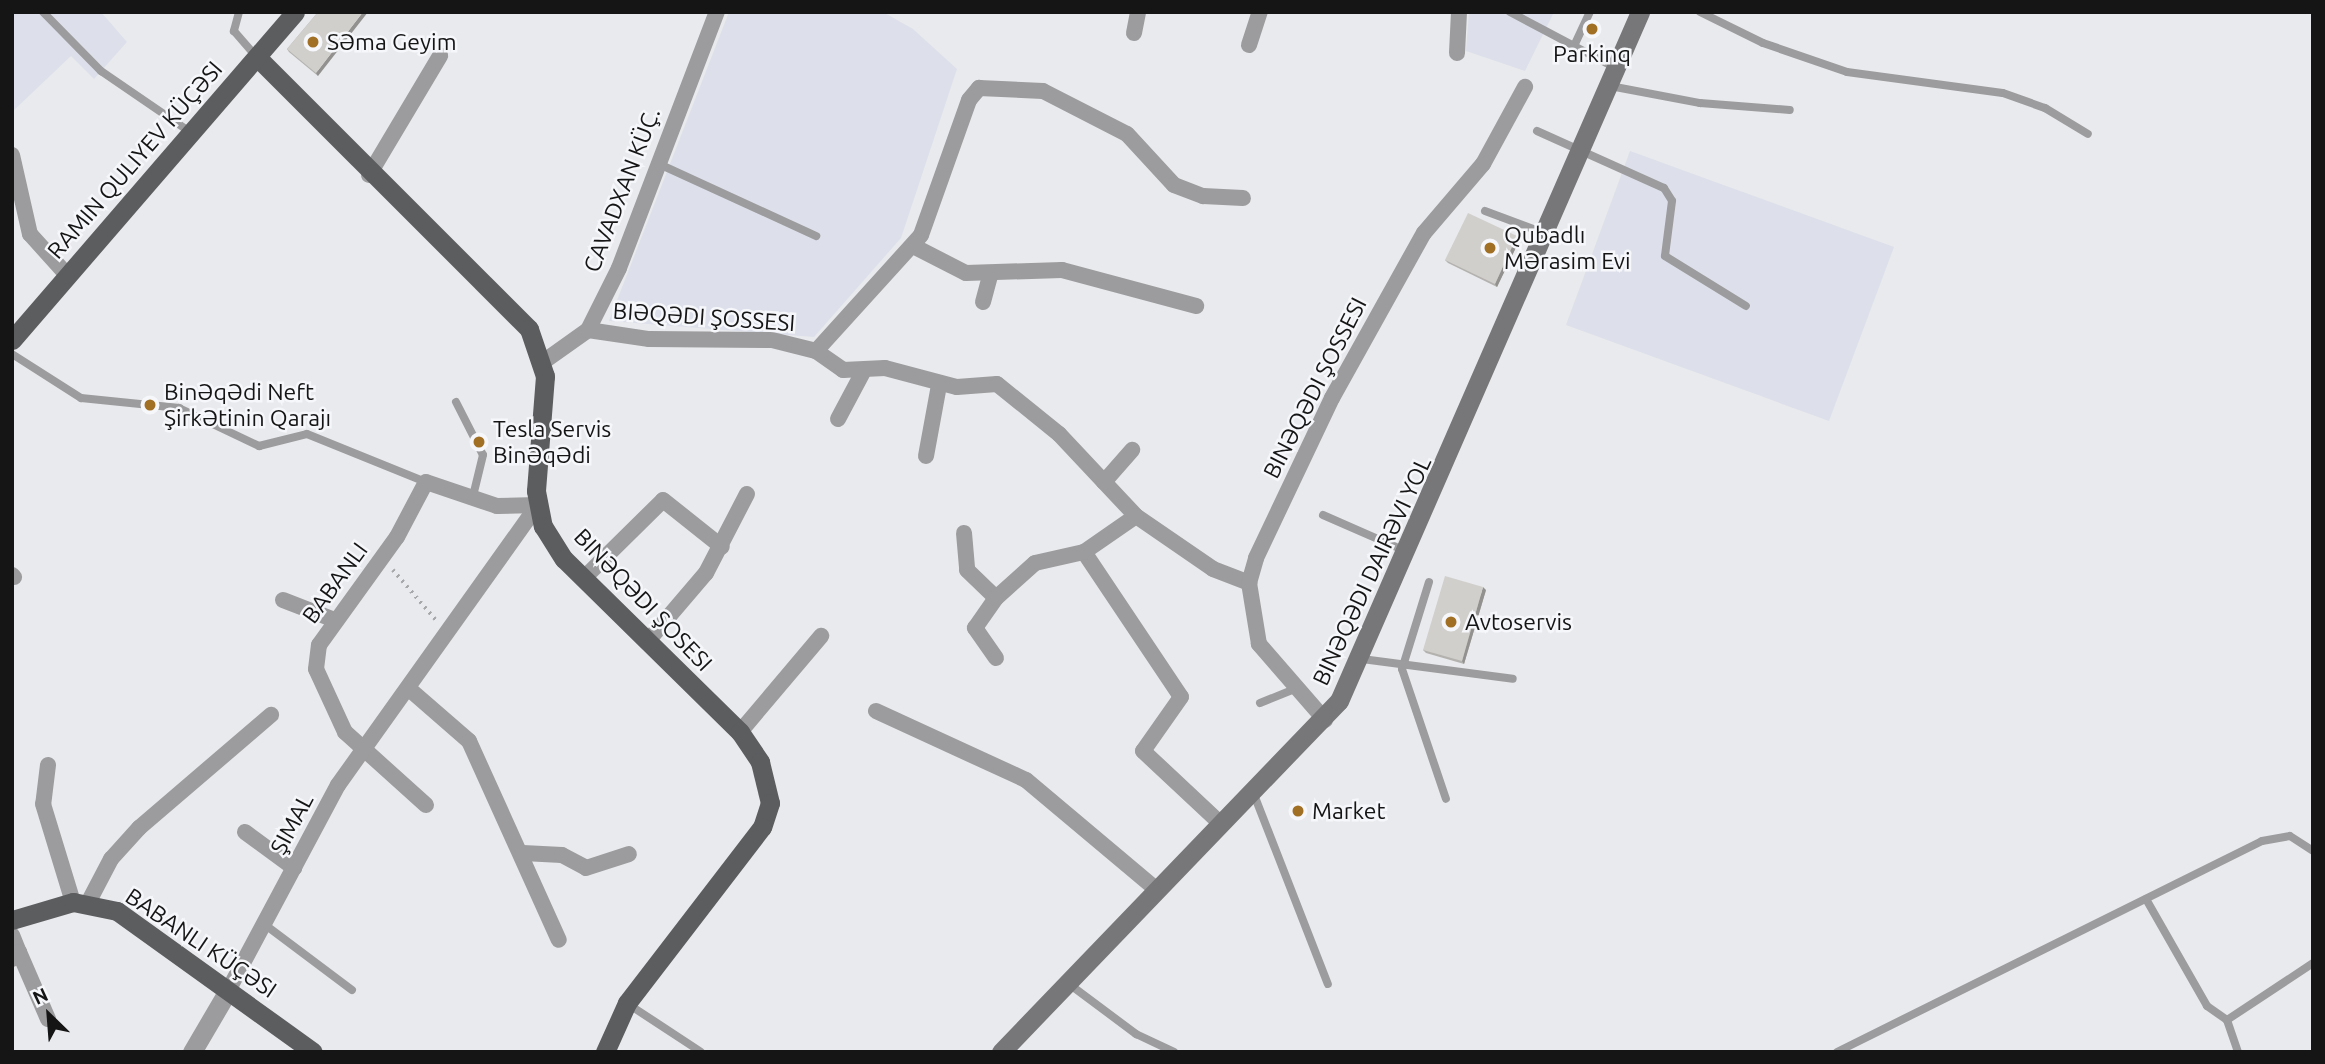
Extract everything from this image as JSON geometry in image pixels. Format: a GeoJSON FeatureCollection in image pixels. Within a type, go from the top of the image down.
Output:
{"type":"FeatureCollection","features":[{"type":"Feature","properties":{"kind":"main road","name":"RAMIN QULIYEV KÜÇƏSI"},"geometry":{"type":"LineString","coordinates":[[12,340],[295,12]]}},
{"type":"Feature","properties":{"kind":"main road","name":"BINƏQƏDI DAIRƏVI YOL"},"geometry":{"type":"LineString","coordinates":[[1001,1052],[1156,888],[1325,720],[1362,659],[1547,234],[1640,12]]}},
{"type":"Feature","properties":{"kind":"main road"},"geometry":{"type":"LineString","coordinates":[[258,58],[369,175],[512,307],[543,362]]}},
{"type":"Feature","properties":{"kind":"main road","name":"BINƏQƏDI ŞOSESI"},"geometry":{"type":"LineString","coordinates":[[543,362],[538,505],[553,545],[583,579],[740,733],[768,785],[762,827],[627,1003],[606,1052]]}},
{"type":"Feature","properties":{"kind":"main road"},"geometry":{"type":"LineString","coordinates":[[12,920],[81,902],[130,918],[313,1052]]}},
{"type":"Feature","properties":{"kind":"main road"},"geometry":{"type":"LineString","coordinates":[[592,1052],[627,1003]]}},
{"type":"Feature","properties":{"kind":"street","name":"CAVADXAN KÜÇ."},"geometry":{"type":"LineString","coordinates":[[543,362],[588,330],[619,268],[656,163],[717,12]]}},
{"type":"Feature","properties":{"kind":"street"},"geometry":{"type":"LineString","coordinates":[[1134,33],[1138,12]]}},
{"type":"Feature","properties":{"kind":"street"},"geometry":{"type":"LineString","coordinates":[[1249,45],[1260,12]]}},
{"type":"Feature","properties":{"kind":"street"},"geometry":{"type":"LineString","coordinates":[[1457,53],[1459,12]]}},
{"type":"Feature","properties":{"kind":"street"},"geometry":{"type":"LineString","coordinates":[[369,175],[440,56]]}},
{"type":"Feature","properties":{"kind":"street","name":"BIƏQƏDI ŞOSSESI"},"geometry":{"type":"LineString","coordinates":[[816,351],[914,246],[969,100],[986,86],[1043,91],[1127,134],[1174,185],[1203,196],[1243,198]]}},
{"type":"Feature","properties":{"kind":"street","name":"BINƏQƏDI ŞOSSESI"},"geometry":{"type":"LineString","coordinates":[[1249,583],[1332,398],[1424,233],[1483,164],[1525,87]]}},
{"type":"Feature","properties":{"kind":"street"},"geometry":{"type":"LineString","coordinates":[[12,155],[30,234],[67,275]]}},
{"type":"Feature","properties":{"kind":"street"},"geometry":{"type":"LineString","coordinates":[[914,246],[948,268],[990,275],[1062,270],[1196,306]]}},
{"type":"Feature","properties":{"kind":"street"},"geometry":{"type":"LineString","coordinates":[[983,302],[990,275]]}},
{"type":"Feature","properties":{"kind":"street","name":"BIƏQƏDI ŞOSSESI"},"geometry":{"type":"LineString","coordinates":[[588,330],[649,339],[772,340],[816,351],[843,370],[885,368],[939,385],[983,381],[1009,390],[1136,516],[1213,569],[1249,583]]}},
{"type":"Feature","properties":{"kind":"street"},"geometry":{"type":"LineString","coordinates":[[838,419],[864,370]]}},
{"type":"Feature","properties":{"kind":"street"},"geometry":{"type":"LineString","coordinates":[[926,456],[939,385]]}},
{"type":"Feature","properties":{"kind":"street"},"geometry":{"type":"LineString","coordinates":[[1104,482],[1132,450]]}},
{"type":"Feature","properties":{"kind":"street"},"geometry":{"type":"LineString","coordinates":[[426,805],[360,751],[316,669],[318,645],[332,619],[382,558],[426,482],[472,500],[538,505]]}},
{"type":"Feature","properties":{"kind":"street"},"geometry":{"type":"LineString","coordinates":[[647,642],[722,547],[747,494]]}},
{"type":"Feature","properties":{"kind":"street"},"geometry":{"type":"LineString","coordinates":[[583,579],[663,500],[722,547]]}},
{"type":"Feature","properties":{"kind":"street","name":"ŞIMAL"},"geometry":{"type":"LineString","coordinates":[[229,989],[360,751],[449,634],[538,505]]}},
{"type":"Feature","properties":{"kind":"street"},"geometry":{"type":"LineString","coordinates":[[996,658],[975,628],[996,598],[1035,563],[1084,552],[1136,516]]}},
{"type":"Feature","properties":{"kind":"street"},"geometry":{"type":"LineString","coordinates":[[964,533],[967,570],[996,598]]}},
{"type":"Feature","properties":{"kind":"street"},"geometry":{"type":"LineString","coordinates":[[1084,552],[1181,697],[1143,751],[1220,823]]}},
{"type":"Feature","properties":{"kind":"street"},"geometry":{"type":"LineString","coordinates":[[1249,583],[1259,644],[1325,720]]}},
{"type":"Feature","properties":{"kind":"street"},"geometry":{"type":"LineString","coordinates":[[283,600],[332,619]]}},
{"type":"Feature","properties":{"kind":"street"},"geometry":{"type":"LineString","coordinates":[[740,733],[821,636]]}},
{"type":"Feature","properties":{"kind":"street"},"geometry":{"type":"LineString","coordinates":[[408,688],[469,741],[523,853],[558,940]]}},
{"type":"Feature","properties":{"kind":"street"},"geometry":{"type":"LineString","coordinates":[[876,711],[1026,780],[1156,888]]}},
{"type":"Feature","properties":{"kind":"street"},"geometry":{"type":"LineString","coordinates":[[81,902],[111,859],[139,828],[271,715]]}},
{"type":"Feature","properties":{"kind":"street"},"geometry":{"type":"LineString","coordinates":[[48,765],[43,804],[81,902]]}},
{"type":"Feature","properties":{"kind":"street"},"geometry":{"type":"LineString","coordinates":[[245,832],[294,868]]}},
{"type":"Feature","properties":{"kind":"street"},"geometry":{"type":"LineString","coordinates":[[523,853],[562,855],[586,868],[629,854]]}},
{"type":"Feature","properties":{"kind":"street"},"geometry":{"type":"LineString","coordinates":[[12,935],[15,955],[48,1019]]}},
{"type":"Feature","properties":{"kind":"street"},"geometry":{"type":"LineString","coordinates":[[192,1052],[229,989]]}},
{"type":"Feature","properties":{"kind":"lane"},"geometry":{"type":"LineString","coordinates":[[43,12],[101,71],[190,132]]}},
{"type":"Feature","properties":{"kind":"lane"},"geometry":{"type":"LineString","coordinates":[[239,12],[234,31],[258,58]]}},
{"type":"Feature","properties":{"kind":"lane"},"geometry":{"type":"LineString","coordinates":[[1510,12],[1574,46],[1613,77],[1700,103],[1790,110]]}},
{"type":"Feature","properties":{"kind":"lane"},"geometry":{"type":"LineString","coordinates":[[1574,46],[1590,12]]}},
{"type":"Feature","properties":{"kind":"lane"},"geometry":{"type":"LineString","coordinates":[[1700,12],[1763,43],[1847,72],[2003,93],[2045,108],[2088,134]]}},
{"type":"Feature","properties":{"kind":"lane"},"geometry":{"type":"LineString","coordinates":[[1537,131],[1670,194],[1665,256],[1746,306]]}},
{"type":"Feature","properties":{"kind":"lane"},"geometry":{"type":"LineString","coordinates":[[656,163],[816,236]]}},
{"type":"Feature","properties":{"kind":"lane"},"geometry":{"type":"LineString","coordinates":[[1485,211],[1547,234]]}},
{"type":"Feature","properties":{"kind":"lane"},"geometry":{"type":"LineString","coordinates":[[12,354],[81,398],[179,408],[259,446],[307,434],[426,482]]}},
{"type":"Feature","properties":{"kind":"lane"},"geometry":{"type":"LineString","coordinates":[[456,402],[483,455],[472,500]]}},
{"type":"Feature","properties":{"kind":"lane"},"geometry":{"type":"LineString","coordinates":[[1323,515],[1409,552]]}},
{"type":"Feature","properties":{"kind":"lane"},"geometry":{"type":"LineString","coordinates":[[1429,582],[1402,669],[1446,799]]}},
{"type":"Feature","properties":{"kind":"lane"},"geometry":{"type":"LineString","coordinates":[[1362,659],[1402,669],[1513,679]]}},
{"type":"Feature","properties":{"kind":"lane"},"geometry":{"type":"LineString","coordinates":[[1260,703],[1297,688]]}},
{"type":"Feature","properties":{"kind":"lane"},"geometry":{"type":"LineString","coordinates":[[1253,792],[1328,984]]}},
{"type":"Feature","properties":{"kind":"lane"},"geometry":{"type":"LineString","coordinates":[[1837,1052],[2262,841],[2290,836],[2313,851]]}},
{"type":"Feature","properties":{"kind":"lane"},"geometry":{"type":"LineString","coordinates":[[2146,899],[2207,1006],[2227,1020],[2238,1052]]}},
{"type":"Feature","properties":{"kind":"lane"},"geometry":{"type":"LineString","coordinates":[[264,924],[352,990]]}},
{"type":"Feature","properties":{"kind":"lane"},"geometry":{"type":"LineString","coordinates":[[2227,1020],[2313,963]]}},
{"type":"Feature","properties":{"kind":"lane"},"geometry":{"type":"LineString","coordinates":[[1068,984],[1136,1034],[1174,1052]]}},
{"type":"Feature","properties":{"kind":"lane"},"geometry":{"type":"LineString","coordinates":[[627,1003],[701,1052]]}},
{"type":"Feature","properties":{"kind":"path"},"geometry":{"type":"LineString","coordinates":[[382,558],[449,634]]}},
{"type":"Feature","properties":{"kind":"shaded area"},"geometry":{"type":"Polygon","coordinates":[[[12,12],[101,12],[127,42],[94,79],[71,56],[12,112],[12,12]]]}},
{"type":"Feature","properties":{"kind":"shaded area"},"geometry":{"type":"Polygon","coordinates":[[[729,12],[883,12],[913,29],[957,69],[901,238],[814,337],[609,321],[729,12]]]}},
{"type":"Feature","properties":{"kind":"shaded area"},"geometry":{"type":"Polygon","coordinates":[[[1469,12],[1554,12],[1525,71],[1466,51],[1469,12]]]}},
{"type":"Feature","properties":{"kind":"shaded area"},"geometry":{"type":"Polygon","coordinates":[[[1630,151],[1894,247],[1829,421],[1566,325],[1630,151]]]}},
{"type":"Feature","properties":{"kind":"building"},"geometry":{"type":"Polygon","coordinates":[[[318,12],[363,12],[316,73],[287,49],[318,12]]]}},
{"type":"Feature","properties":{"kind":"building"},"geometry":{"type":"Polygon","coordinates":[[[1468,213],[1517,236],[1495,284],[1445,260],[1468,213]]]}},
{"type":"Feature","properties":{"kind":"building"},"geometry":{"type":"Polygon","coordinates":[[[1445,576],[1483,587],[1462,661],[1423,650],[1445,576]]]}},
{"type":"Feature","properties":{"kind":"place","name":"Parkinq"},"geometry":{"type":"Point","coordinates":[1592,29]}},
{"type":"Feature","properties":{"kind":"place","name":"Səma Geyim"},"geometry":{"type":"Point","coordinates":[313,42]}},
{"type":"Feature","properties":{"kind":"place","name":"Qubadlı Mərasim Evi"},"geometry":{"type":"Point","coordinates":[1490,248]}},
{"type":"Feature","properties":{"kind":"place","name":"Binəqədi Neft Şirkətinin Qarajı"},"geometry":{"type":"Point","coordinates":[150,405]}},
{"type":"Feature","properties":{"kind":"place","name":"Tesla Servis Binəqədi"},"geometry":{"type":"Point","coordinates":[479,442]}},
{"type":"Feature","properties":{"kind":"place","name":"Avtoservis"},"geometry":{"type":"Point","coordinates":[1451,622]}},
{"type":"Feature","properties":{"kind":"place","name":"Market"},"geometry":{"type":"Point","coordinates":[1298,811]}}]}
